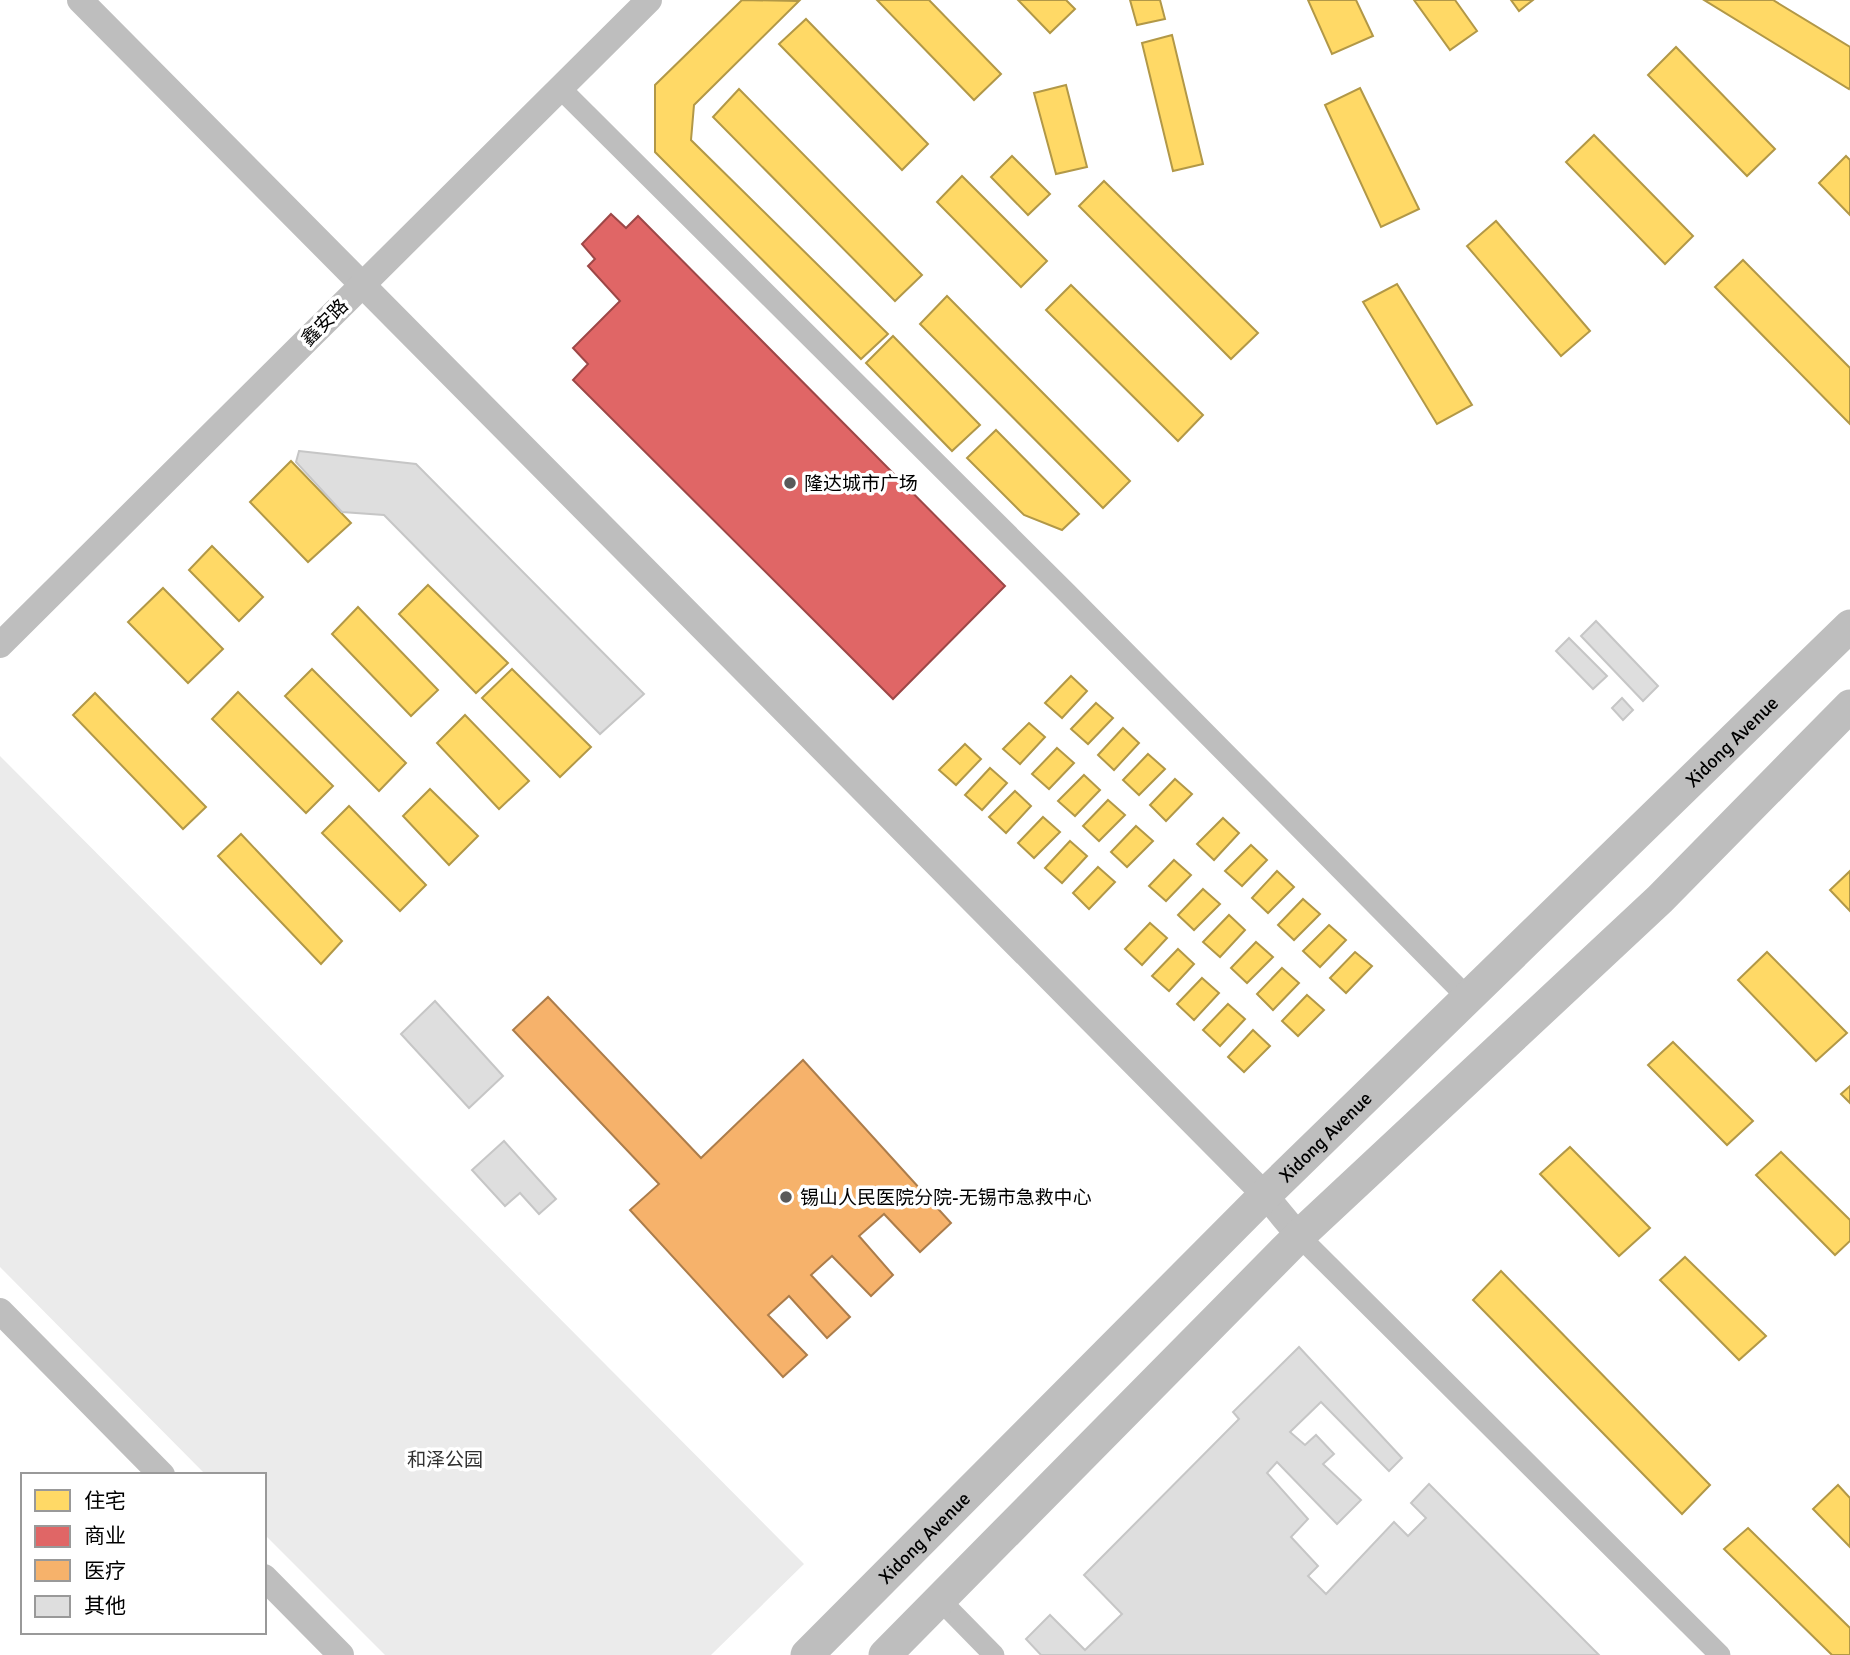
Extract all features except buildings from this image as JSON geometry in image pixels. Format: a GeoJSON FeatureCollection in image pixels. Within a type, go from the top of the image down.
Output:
{"type":"FeatureCollection","features":[{"type":"Feature","properties":{"kind":"main road","name":"Xidong Avenue"},"geometry":{"type":"LineString","coordinates":[[807,1655],[1265,1195],[1850,626]]}},
{"type":"Feature","properties":{"kind":"main road"},"geometry":{"type":"LineString","coordinates":[[885,1655],[1299,1236],[1660,899],[1850,706]]}},
{"type":"Feature","properties":{"kind":"street"},"geometry":{"type":"LineString","coordinates":[[80,0],[1265,1195],[1299,1236],[1720,1655]]}},
{"type":"Feature","properties":{"kind":"street","name":"鑫安路"},"geometry":{"type":"LineString","coordinates":[[0,645],[649,0]]}},
{"type":"Feature","properties":{"kind":"street"},"geometry":{"type":"LineString","coordinates":[[560,88],[1067,593],[1468,998]]}},
{"type":"Feature","properties":{"kind":"street"},"geometry":{"type":"LineString","coordinates":[[0,1311],[160,1473]]}},
{"type":"Feature","properties":{"kind":"street"},"geometry":{"type":"LineString","coordinates":[[266,1579],[341,1655]]}},
{"type":"Feature","properties":{"kind":"street"},"geometry":{"type":"LineString","coordinates":[[940,1600],[994,1655]]}},
{"type":"Feature","properties":{"kind":"green space","name":"和泽公园"},"geometry":{"type":"Polygon","coordinates":[[[0,756],[804,1564],[711,1655],[385,1655],[266,1536],[266,1473],[204,1473],[0,1267],[0,756]]]}},
{"type":"Feature","properties":{"kind":"place","name":"隆达城市广场"},"geometry":{"type":"Point","coordinates":[790,483]}},
{"type":"Feature","properties":{"kind":"place","name":"锡山人民医院分院-无锡市急救中心"},"geometry":{"type":"Point","coordinates":[786,1197]}}]}
